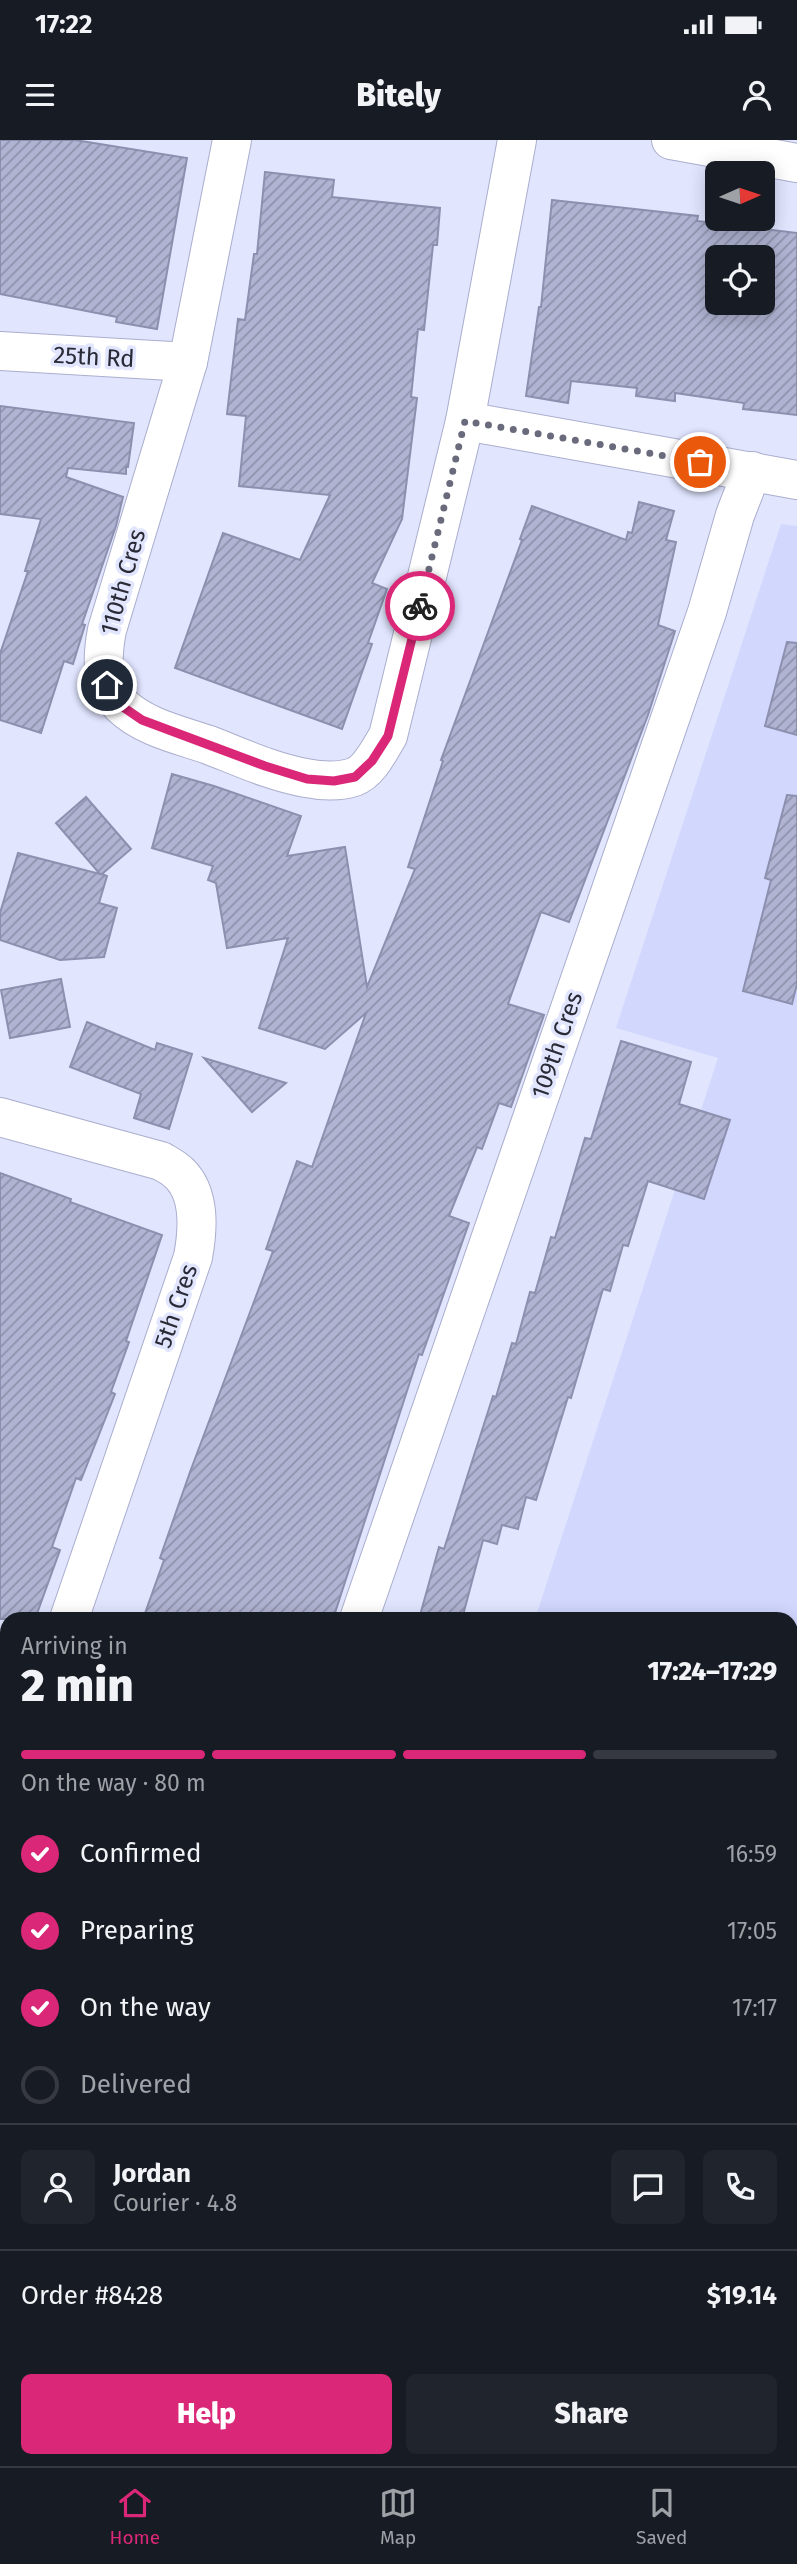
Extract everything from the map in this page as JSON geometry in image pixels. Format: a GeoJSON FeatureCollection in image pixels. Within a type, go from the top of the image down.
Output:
{"type":"FeatureCollection","features":[{"type":"Feature","properties":{"kind":"street","name":"110th Cres"},"geometry":{"type":"LineString","coordinates":[[232,140],[188,362],[107,630],[102,656],[107,685],[120,705],[142,720],[265,766],[307,779],[334,781],[355,777],[372,761],[388,736],[465,421],[517,140]]}},
{"type":"Feature","properties":{"kind":"street"},"geometry":{"type":"LineString","coordinates":[[671,140],[797,163]]}},
{"type":"Feature","properties":{"kind":"street","name":"25th Rd"},"geometry":{"type":"LineString","coordinates":[[0,351],[188,362]]}},
{"type":"Feature","properties":{"kind":"street"},"geometry":{"type":"LineString","coordinates":[[465,421],[797,480]]}},
{"type":"Feature","properties":{"kind":"street","name":"109th Cres"},"geometry":{"type":"LineString","coordinates":[[361,1612],[703,625],[735,515],[752,471]]}},
{"type":"Feature","properties":{"kind":"street","name":"5th Cres"},"geometry":{"type":"LineString","coordinates":[[0,1117],[161,1161],[179,1173],[194,1196],[196,1239],[193,1257],[71,1612]]}},
{"type":"Feature","properties":{"kind":"shaded area"},"geometry":{"type":"Polygon","coordinates":[[[781,524],[797,526],[797,1612],[537,1612],[718,1058],[616,1028],[781,524]]]}},
{"type":"Feature","properties":{"kind":"building"},"geometry":{"type":"Polygon","coordinates":[[[0,140],[75,140],[187,158],[157,329],[116,322],[117,317],[0,294],[0,140]]]}},
{"type":"Feature","properties":{"kind":"building"},"geometry":{"type":"Polygon","coordinates":[[[265,172],[334,180],[332,197],[440,208],[437,245],[433,245],[424,330],[418,329],[411,397],[417,398],[402,519],[372,583],[387,589],[368,643],[372,644],[342,729],[175,668],[223,533],[300,560],[330,495],[239,486],[246,416],[227,414],[238,319],[245,320],[254,254],[257,254],[265,172]]]}},
{"type":"Feature","properties":{"kind":"building"},"geometry":{"type":"Polygon","coordinates":[[[552,200],[698,216],[697,221],[705,222],[705,231],[775,230],[797,233],[797,415],[743,409],[744,403],[675,393],[675,401],[636,396],[637,388],[571,381],[568,403],[526,396],[552,200]]]}},
{"type":"Feature","properties":{"kind":"building"},"geometry":{"type":"Polygon","coordinates":[[[0,406],[134,423],[126,474],[68,468],[66,477],[123,497],[116,526],[82,624],[85,625],[73,664],[64,661],[41,733],[0,720],[0,654],[28,571],[25,571],[41,519],[0,514],[0,406]]]}},
{"type":"Feature","properties":{"kind":"building"},"geometry":{"type":"Polygon","coordinates":[[[639,502],[674,511],[666,540],[676,542],[658,625],[675,631],[648,715],[569,922],[541,912],[508,1004],[544,1015],[511,1107],[499,1103],[482,1149],[477,1147],[449,1216],[469,1223],[422,1355],[419,1354],[335,1612],[145,1612],[164,1560],[160,1558],[190,1472],[273,1251],[266,1249],[297,1161],[312,1167],[366,1013],[325,1049],[259,1028],[288,938],[227,948],[216,883],[208,880],[213,866],[152,848],[172,774],[301,816],[287,856],[345,847],[367,987],[415,869],[408,867],[443,761],[441,760],[532,506],[626,540],[628,532],[632,533],[639,502]]]}},
{"type":"Feature","properties":{"kind":"building"},"geometry":{"type":"Polygon","coordinates":[[[787,642],[797,643],[797,735],[765,726],[787,642]]]}},
{"type":"Feature","properties":{"kind":"building"},"geometry":{"type":"Polygon","coordinates":[[[787,795],[797,796],[797,984],[792,1004],[743,991],[771,880],[765,878],[787,795]]]}},
{"type":"Feature","properties":{"kind":"building"},"geometry":{"type":"Polygon","coordinates":[[[86,797],[131,849],[102,874],[107,876],[99,903],[117,908],[104,957],[60,960],[0,940],[0,913],[18,853],[100,874],[56,823],[86,797]]]}},
{"type":"Feature","properties":{"kind":"building"},"geometry":{"type":"Polygon","coordinates":[[[61,979],[70,1027],[10,1038],[1,990],[61,979]]]}},
{"type":"Feature","properties":{"kind":"building"},"geometry":{"type":"Polygon","coordinates":[[[87,1022],[155,1050],[157,1043],[192,1054],[169,1129],[134,1118],[141,1094],[70,1067],[87,1022]]]}},
{"type":"Feature","properties":{"kind":"building"},"geometry":{"type":"Polygon","coordinates":[[[621,1041],[691,1062],[679,1104],[730,1120],[704,1199],[648,1181],[628,1246],[623,1245],[610,1291],[603,1289],[571,1398],[568,1397],[536,1500],[526,1497],[518,1529],[502,1525],[497,1544],[483,1540],[464,1612],[421,1612],[439,1547],[444,1549],[493,1396],[496,1397],[512,1343],[516,1344],[530,1292],[535,1293],[551,1237],[555,1238],[585,1138],[591,1139],[621,1041]]]}},
{"type":"Feature","properties":{"kind":"building"},"geometry":{"type":"Polygon","coordinates":[[[204,1058],[286,1083],[252,1112],[204,1058]]]}},
{"type":"Feature","properties":{"kind":"building"},"geometry":{"type":"Polygon","coordinates":[[[0,1173],[162,1235],[126,1341],[129,1342],[111,1392],[115,1394],[81,1480],[76,1478],[52,1547],[60,1550],[38,1612],[0,1612],[0,1173]]]}},
{"type":"Feature","properties":{"kind":"way so far"},"geometry":{"type":"LineString","coordinates":[[420,606],[465,421],[700,462]]}},
{"type":"Feature","properties":{"kind":"route"},"geometry":{"type":"LineString","coordinates":[[107,685],[120,705],[142,720],[265,766],[307,779],[334,781],[355,777],[372,761],[388,736],[420,606]]}}]}
